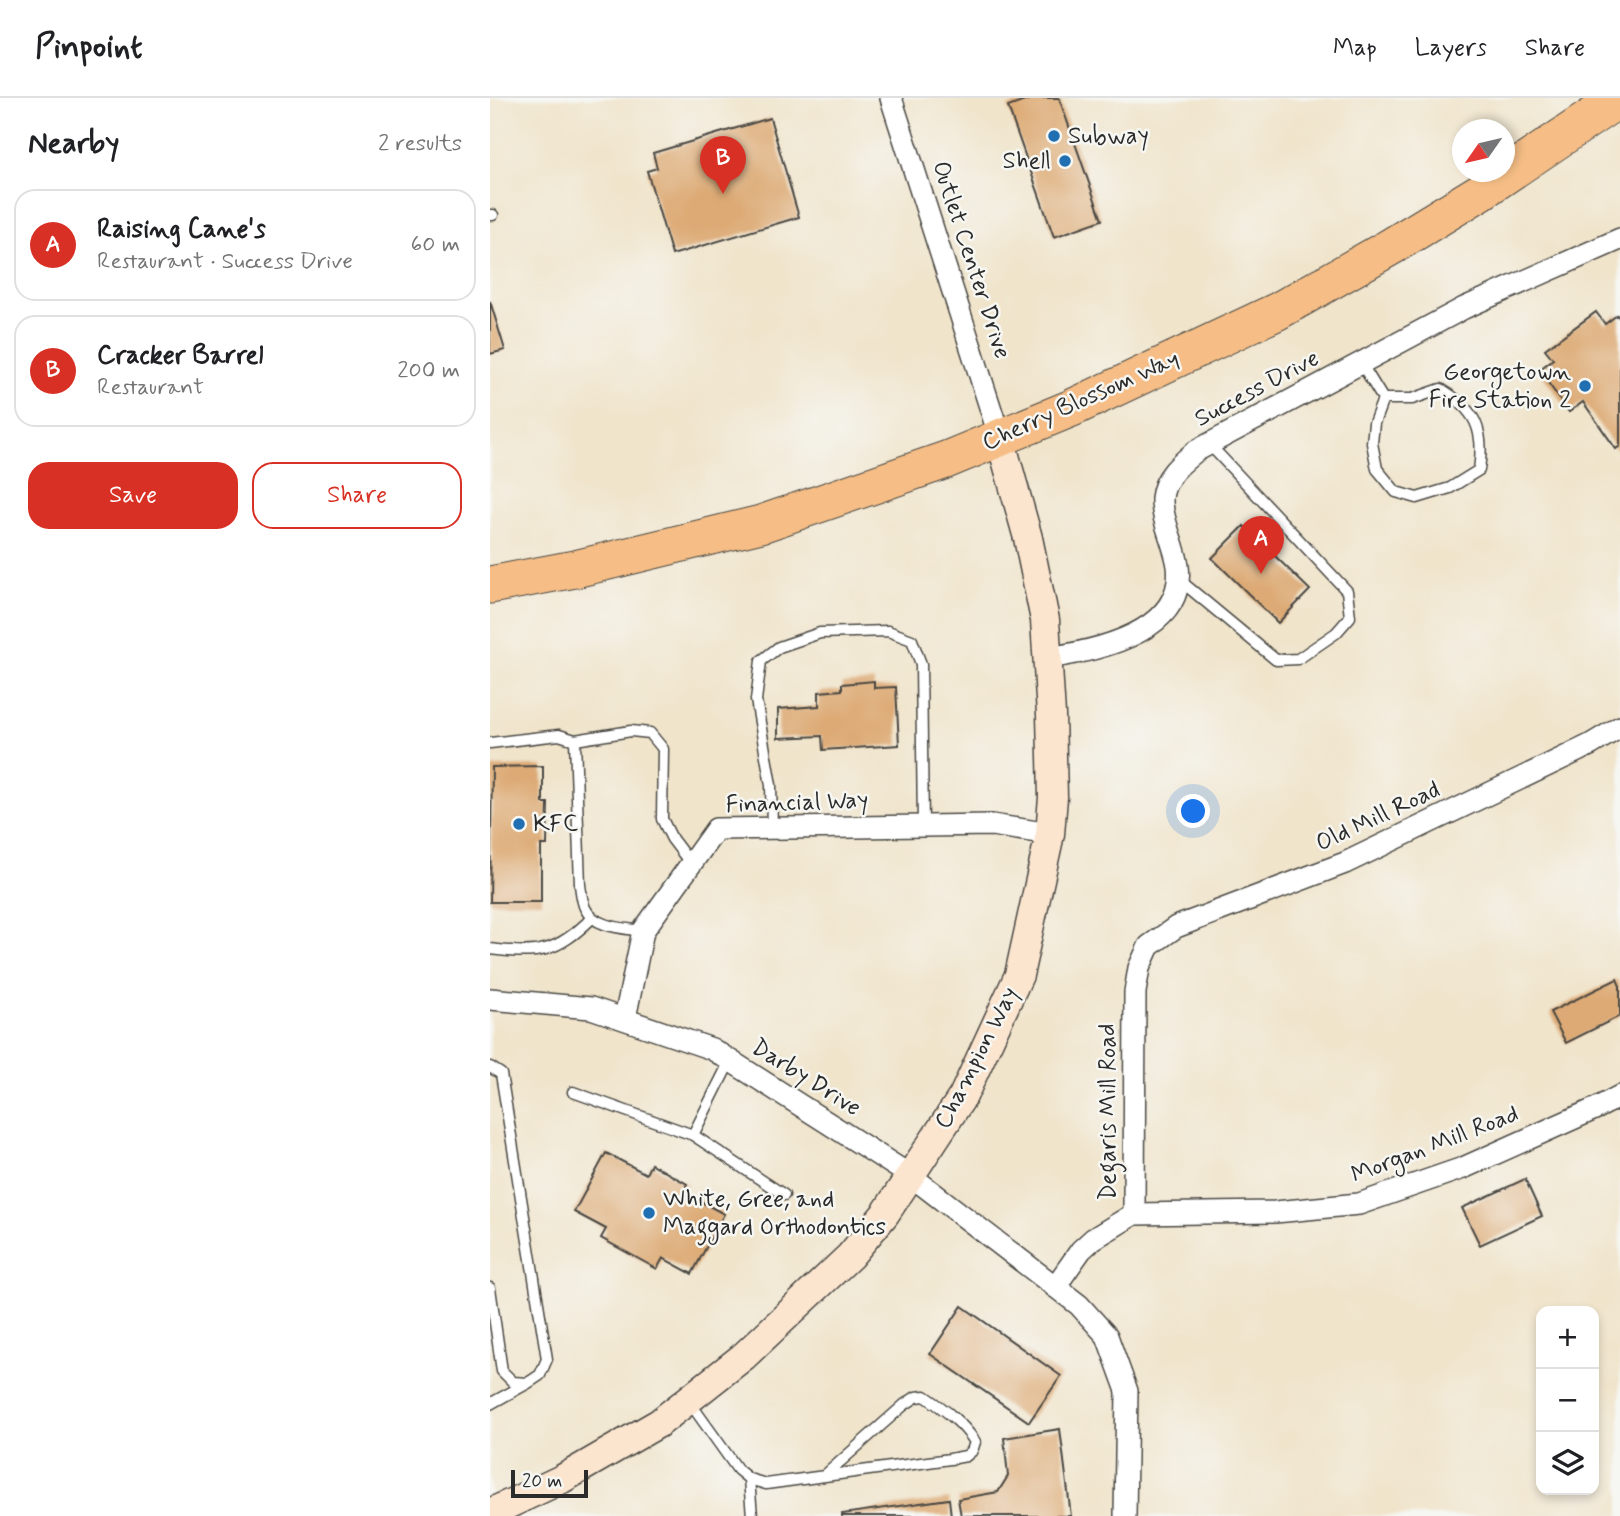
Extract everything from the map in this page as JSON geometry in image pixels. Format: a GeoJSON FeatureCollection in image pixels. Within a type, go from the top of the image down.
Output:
{"type":"FeatureCollection","features":[{"type":"Feature","properties":{"kind":"highway","name":"Cherry Blossom Way"},"geometry":{"type":"LineString","coordinates":[[490,585],[575,569],[761,524],[908,474],[1126,384],[1278,311],[1392,246],[1482,191],[1620,98]]}},
{"type":"Feature","properties":{"kind":"main road","name":"Champion Way"},"geometry":{"type":"LineString","coordinates":[[490,1513],[614,1451],[659,1423],[744,1356],[850,1256],[885,1214],[963,1096],[1019,975],[1050,834],[1053,797],[1045,620],[1028,538],[1000,438]]}},
{"type":"Feature","properties":{"kind":"street","name":"Outlet Center Drive"},"geometry":{"type":"LineString","coordinates":[[891,98],[1000,438]]}},
{"type":"Feature","properties":{"kind":"street","name":"Success Drive"},"geometry":{"type":"LineString","coordinates":[[1047,659],[1089,652],[1121,640],[1155,622],[1170,606],[1178,570],[1175,547],[1162,499],[1168,480],[1178,465],[1209,444],[1464,308],[1620,239]]}},
{"type":"Feature","properties":{"kind":"street","name":"Old Mill Road"},"geometry":{"type":"LineString","coordinates":[[1153,943],[1176,927],[1345,863],[1590,745],[1620,727]]}},
{"type":"Feature","properties":{"kind":"street","name":"Financial Way"},"geometry":{"type":"LineString","coordinates":[[625,1018],[643,931],[716,829],[992,825],[1050,834]]}},
{"type":"Feature","properties":{"kind":"street","name":"Degaris Mill Road"},"geometry":{"type":"LineString","coordinates":[[1055,1287],[1081,1250],[1093,1239],[1134,1214],[1135,992],[1139,968],[1153,943]]}},
{"type":"Feature","properties":{"kind":"street","name":"Darby Drive"},"geometry":{"type":"LineString","coordinates":[[490,999],[591,1008],[712,1049],[911,1176],[1055,1287]]}},
{"type":"Feature","properties":{"kind":"street","name":"Morgan Mill Road"},"geometry":{"type":"LineString","coordinates":[[1134,1214],[1275,1212],[1359,1204],[1464,1168],[1620,1096]]}},
{"type":"Feature","properties":{"kind":"street"},"geometry":{"type":"LineString","coordinates":[[1055,1287],[1079,1305],[1107,1336],[1127,1391],[1125,1516]]}},
{"type":"Feature","properties":{"kind":"lane"},"geometry":{"type":"LineString","coordinates":[[1361,363],[1383,400]]}},
{"type":"Feature","properties":{"kind":"lane"},"geometry":{"type":"LineString","coordinates":[[1441,389],[1463,402],[1478,427],[1482,448],[1479,470],[1450,488],[1417,498],[1395,492],[1377,470],[1372,443],[1374,423],[1383,400],[1412,400],[1441,389]]}},
{"type":"Feature","properties":{"kind":"lane"},"geometry":{"type":"LineString","coordinates":[[1177,578],[1276,660],[1298,659],[1336,634],[1350,617],[1347,591],[1209,444]]}},
{"type":"Feature","properties":{"kind":"lane"},"geometry":{"type":"LineString","coordinates":[[772,828],[771,785],[756,700],[761,661],[779,647],[820,633],[888,631],[912,640],[921,664],[923,826]]}},
{"type":"Feature","properties":{"kind":"lane"},"geometry":{"type":"LineString","coordinates":[[490,743],[559,735],[575,740],[631,731],[650,733],[663,749],[662,819],[672,839],[691,864]]}},
{"type":"Feature","properties":{"kind":"lane"},"geometry":{"type":"LineString","coordinates":[[575,740],[580,885],[584,908],[592,918],[607,925],[643,931]]}},
{"type":"Feature","properties":{"kind":"lane"},"geometry":{"type":"LineString","coordinates":[[490,949],[512,952],[546,951],[563,943],[592,918]]}},
{"type":"Feature","properties":{"kind":"lane"},"geometry":{"type":"LineString","coordinates":[[693,1135],[730,1061]]}},
{"type":"Feature","properties":{"kind":"lane"},"geometry":{"type":"LineString","coordinates":[[490,1067],[500,1074],[547,1359],[540,1375],[490,1404]]}},
{"type":"Feature","properties":{"kind":"lane"},"geometry":{"type":"LineString","coordinates":[[573,1091],[693,1135],[784,1195]]}},
{"type":"Feature","properties":{"kind":"lane"},"geometry":{"type":"LineString","coordinates":[[490,1288],[502,1371],[513,1382],[528,1383]]}},
{"type":"Feature","properties":{"kind":"lane"},"geometry":{"type":"LineString","coordinates":[[688,1400],[726,1455],[749,1479],[766,1484],[824,1476],[966,1456],[972,1451],[975,1442],[967,1430],[936,1403],[925,1396],[916,1397],[824,1476]]}},
{"type":"Feature","properties":{"kind":"lane"},"geometry":{"type":"LineString","coordinates":[[749,1479],[752,1516]]}},
{"type":"Feature","properties":{"kind":"building"},"geometry":{"type":"Polygon","coordinates":[[[1033,98],[1059,98],[1102,220],[1054,237],[1008,107],[1033,98]]]}},
{"type":"Feature","properties":{"kind":"building"},"geometry":{"type":"Polygon","coordinates":[[[770,118],[799,217],[672,255],[647,171],[657,168],[653,153],[770,118]]]}},
{"type":"Feature","properties":{"kind":"building"},"geometry":{"type":"Polygon","coordinates":[[[490,301],[505,350],[490,354],[490,301]]]}},
{"type":"Feature","properties":{"kind":"building","name":"Georgetown Fire Station 2"},"geometry":{"type":"Polygon","coordinates":[[[1596,312],[1605,324],[1617,315],[1620,319],[1620,446],[1616,449],[1583,402],[1569,412],[1539,370],[1553,359],[1545,349],[1596,312]]]}},
{"type":"Feature","properties":{"kind":"building"},"geometry":{"type":"Polygon","coordinates":[[[1244,526],[1310,590],[1278,623],[1212,558],[1244,526]]]}},
{"type":"Feature","properties":{"kind":"building"},"geometry":{"type":"Polygon","coordinates":[[[874,681],[874,688],[896,687],[899,745],[823,750],[822,736],[778,738],[778,709],[819,706],[819,692],[842,690],[842,684],[874,681]]]}},
{"type":"Feature","properties":{"kind":"building","name":"KFC"},"geometry":{"type":"Polygon","coordinates":[[[543,766],[543,803],[548,803],[547,845],[541,845],[541,902],[490,902],[492,767],[543,766]]]}},
{"type":"Feature","properties":{"kind":"building"},"geometry":{"type":"Polygon","coordinates":[[[1617,979],[1620,986],[1620,1016],[1566,1043],[1550,1012],[1617,979]]]}},
{"type":"Feature","properties":{"kind":"building","name":"White, Gree, and Maggard Orthodontics"},"geometry":{"type":"Polygon","coordinates":[[[606,1153],[646,1174],[651,1164],[687,1184],[683,1192],[724,1214],[692,1274],[663,1258],[657,1269],[601,1238],[606,1229],[574,1212],[606,1153]]]}},
{"type":"Feature","properties":{"kind":"building"},"geometry":{"type":"Polygon","coordinates":[[[1525,1179],[1542,1216],[1480,1245],[1462,1208],[1525,1179]]]}},
{"type":"Feature","properties":{"kind":"building"},"geometry":{"type":"Polygon","coordinates":[[[962,1306],[1061,1376],[1029,1422],[930,1354],[962,1306]]]}},
{"type":"Feature","properties":{"kind":"building"},"geometry":{"type":"Polygon","coordinates":[[[1060,1429],[1071,1516],[961,1516],[958,1499],[998,1492],[1008,1476],[1004,1438],[1060,1429]]]}},
{"type":"Feature","properties":{"kind":"building"},"geometry":{"type":"Polygon","coordinates":[[[949,1499],[951,1516],[842,1516],[842,1514],[949,1499]]]}},
{"type":"Feature","properties":{"kind":"place","name":"Subway"},"geometry":{"type":"Point","coordinates":[1054,136]}},
{"type":"Feature","properties":{"kind":"place","name":"Shell"},"geometry":{"type":"Point","coordinates":[1065,161]}},
{"type":"Feature","properties":{"kind":"place","name":"Cracker Barrel"},"geometry":{"type":"Point","coordinates":[723,194]}},
{"type":"Feature","properties":{"kind":"place","name":"Georgetown Fire Station 2"},"geometry":{"type":"Point","coordinates":[1585,386]}},
{"type":"Feature","properties":{"kind":"place","name":"Raising Cane's"},"geometry":{"type":"Point","coordinates":[1261,574]}},
{"type":"Feature","properties":{"kind":"place","name":"KFC"},"geometry":{"type":"Point","coordinates":[519,824]}},
{"type":"Feature","properties":{"kind":"place","name":"White, Gree, and Maggard Orthodontics"},"geometry":{"type":"Point","coordinates":[649,1213]}}]}
